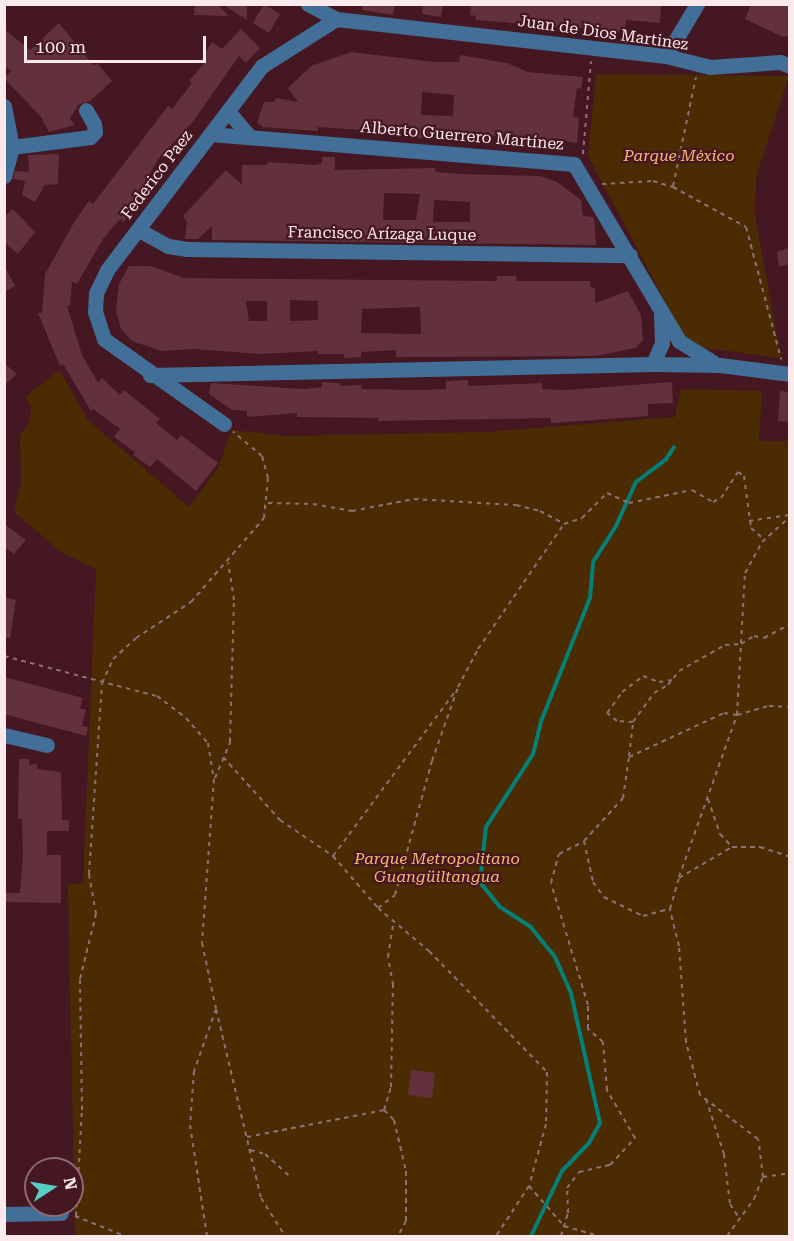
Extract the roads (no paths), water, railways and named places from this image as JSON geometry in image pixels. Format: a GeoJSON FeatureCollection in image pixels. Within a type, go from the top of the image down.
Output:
{"type":"FeatureCollection","features":[{"type":"Feature","properties":{"kind":"street","name":"Juan de Dios Martinez"},"geometry":{"type":"LineString","coordinates":[[308,4],[336,19],[666,56],[710,67],[780,62],[789,66]]}},
{"type":"Feature","properties":{"kind":"street"},"geometry":{"type":"LineString","coordinates":[[666,56],[697,4]]}},
{"type":"Feature","properties":{"kind":"street","name":"Federico Paez"},"geometry":{"type":"LineString","coordinates":[[224,424],[150,375],[104,339],[94,312],[96,293],[106,270],[139,230],[262,66],[336,19]]}},
{"type":"Feature","properties":{"kind":"street"},"geometry":{"type":"LineString","coordinates":[[4,106],[12,147],[4,176]]}},
{"type":"Feature","properties":{"kind":"street"},"geometry":{"type":"LineString","coordinates":[[12,147],[90,137],[95,132],[94,124],[86,110]]}},
{"type":"Feature","properties":{"kind":"street"},"geometry":{"type":"LineString","coordinates":[[228,111],[250,137]]}},
{"type":"Feature","properties":{"kind":"street","name":"Alberto Guerrero Martínez"},"geometry":{"type":"LineString","coordinates":[[210,134],[562,160],[581,171],[661,312],[686,348],[720,365]]}},
{"type":"Feature","properties":{"kind":"street","name":"Francisco Arízaga Luque"},"geometry":{"type":"LineString","coordinates":[[139,230],[168,246],[187,249],[630,255]]}},
{"type":"Feature","properties":{"kind":"street","name":"Alberto Guerrero Martínez"},"geometry":{"type":"LineString","coordinates":[[653,364],[662,343],[661,312]]}},
{"type":"Feature","properties":{"kind":"street"},"geometry":{"type":"LineString","coordinates":[[150,375],[653,364],[720,365],[786,371]]}},
{"type":"Feature","properties":{"kind":"street"},"geometry":{"type":"LineString","coordinates":[[4,735],[47,745]]}},
{"type":"Feature","properties":{"kind":"street"},"geometry":{"type":"LineString","coordinates":[[4,1214],[24,1214]]}},
{"type":"Feature","properties":{"kind":"waterway"},"geometry":{"type":"LineString","coordinates":[[531,1236],[562,1171],[589,1143],[600,1123],[571,993],[555,957],[531,927],[500,907],[480,882],[486,827],[533,754],[542,719],[590,598],[593,562],[616,526],[636,482],[666,459],[674,447]]}},
{"type":"Feature","properties":{"kind":"park label","name":"Parque México"},"geometry":{"type":"Point","coordinates":[679,156]}},
{"type":"Feature","properties":{"kind":"park label","name":"Parque Metropolitano Guangüiltangua"},"geometry":{"type":"Point","coordinates":[437,868]}}]}
